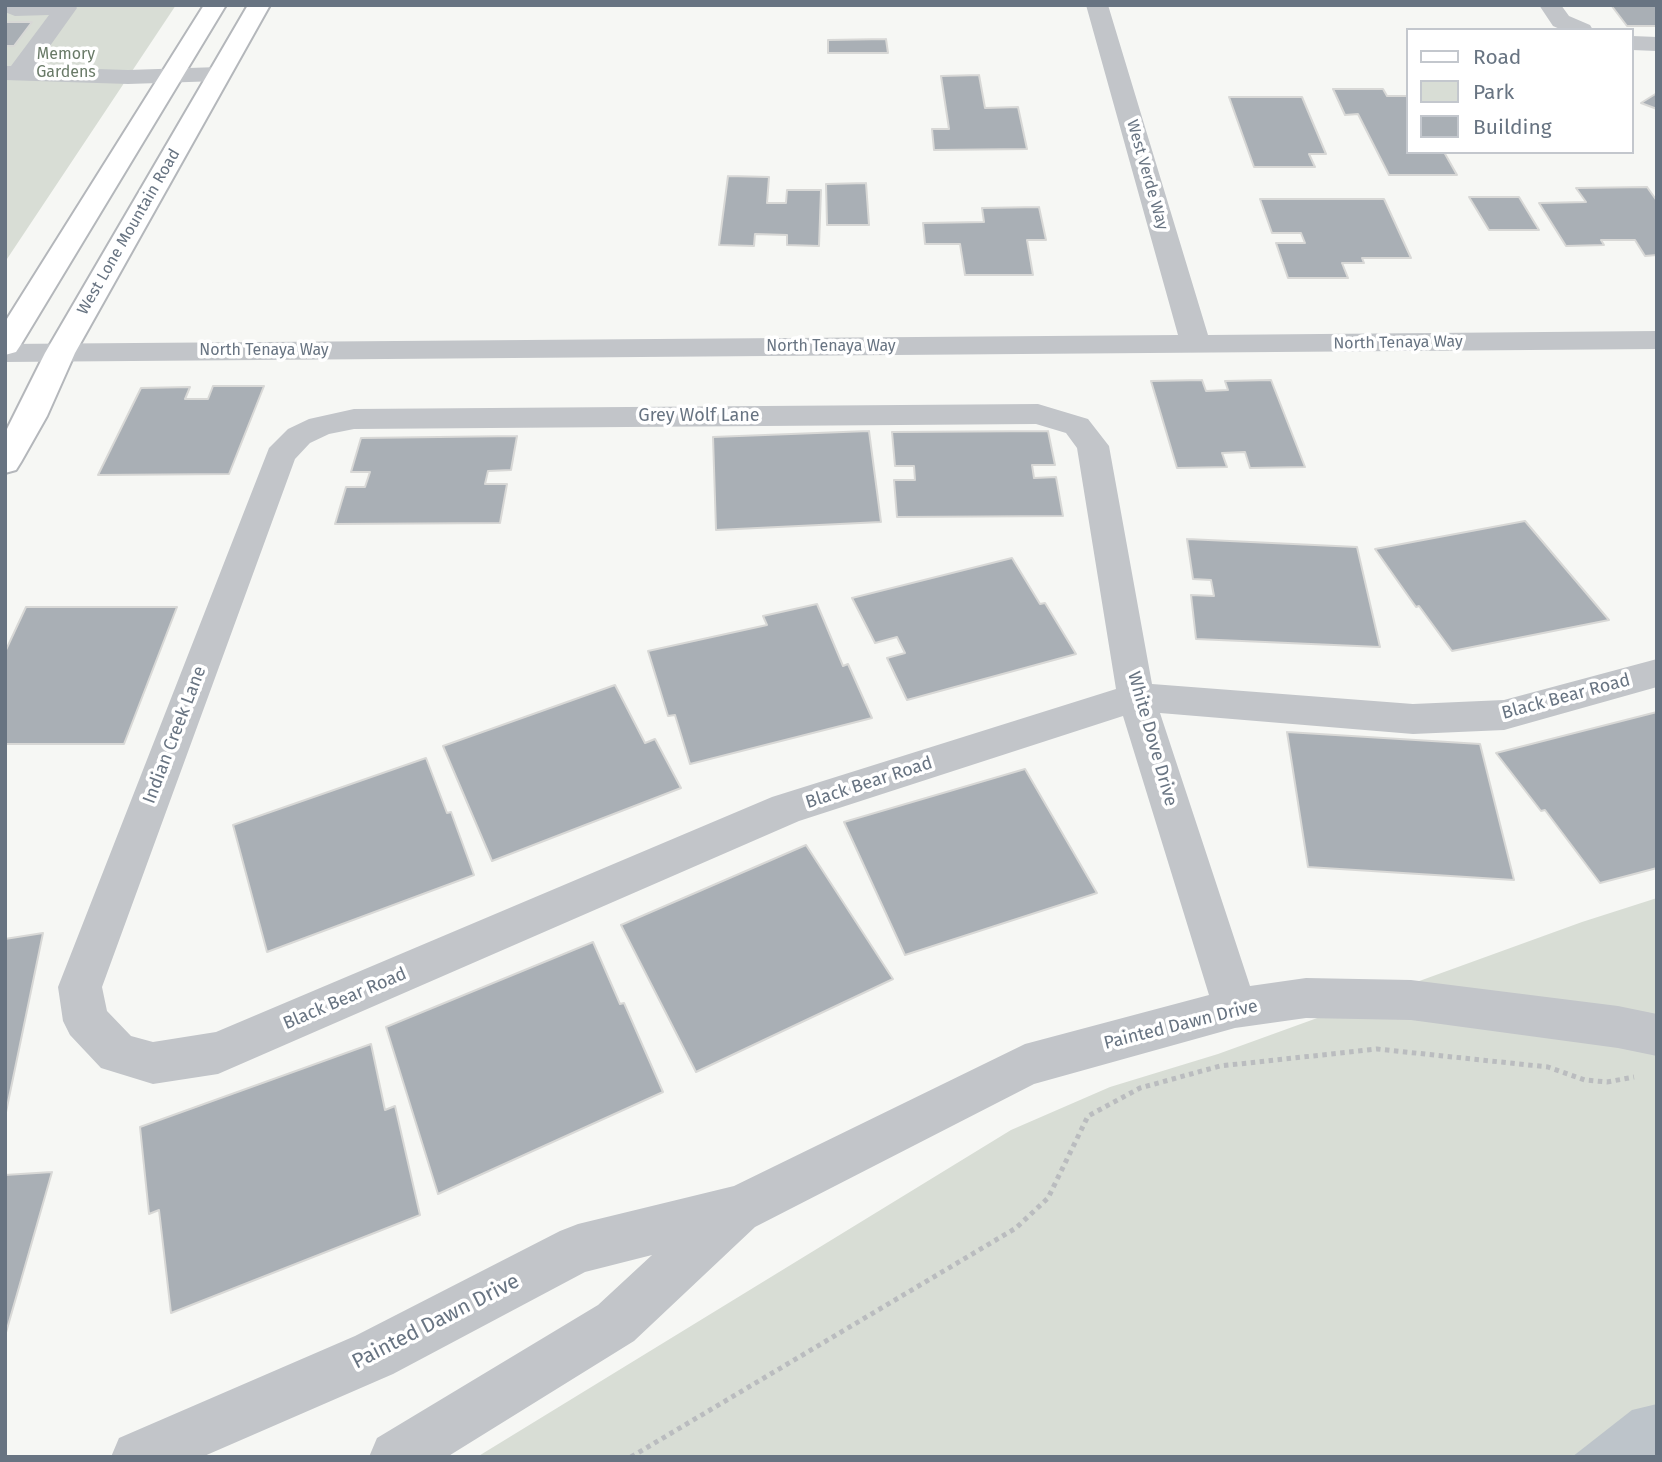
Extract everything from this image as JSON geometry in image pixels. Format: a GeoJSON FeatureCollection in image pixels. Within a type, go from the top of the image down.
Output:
{"type":"FeatureCollection","features":[{"type":"Feature","properties":{"kind":"main road"},"geometry":{"type":"LineString","coordinates":[[5,346],[215,5]]}},
{"type":"Feature","properties":{"kind":"main road","name":"West Lone Mountain Road"},"geometry":{"type":"LineString","coordinates":[[5,462],[18,416],[60,353],[258,5]]}},
{"type":"Feature","properties":{"kind":"street"},"geometry":{"type":"LineString","coordinates":[[10,5],[15,9],[66,8],[12,73]]}},
{"type":"Feature","properties":{"kind":"street","name":"West Verde Way"},"geometry":{"type":"LineString","coordinates":[[1097,5],[1196,345]]}},
{"type":"Feature","properties":{"kind":"street"},"geometry":{"type":"LineString","coordinates":[[1550,5],[1561,21],[1577,28]]}},
{"type":"Feature","properties":{"kind":"street"},"geometry":{"type":"LineString","coordinates":[[1634,43],[1657,44]]}},
{"type":"Feature","properties":{"kind":"street"},"geometry":{"type":"LineString","coordinates":[[12,73],[219,74]]}},
{"type":"Feature","properties":{"kind":"street","name":"North Tenaya Way"},"geometry":{"type":"LineString","coordinates":[[5,353],[1657,340]]}},
{"type":"Feature","properties":{"kind":"street","name":"Grey Wolf Lane"},"geometry":{"type":"LineString","coordinates":[[320,426],[354,419],[1038,414],[1077,426]]}},
{"type":"Feature","properties":{"kind":"street","name":"Indian Creek Lane"},"geometry":{"type":"LineString","coordinates":[[117,1053],[86,1021],[79,987],[280,455],[299,436],[320,426]]}},
{"type":"Feature","properties":{"kind":"street","name":"White Dove Drive"},"geometry":{"type":"LineString","coordinates":[[1077,426],[1093,446],[1136,697],[1235,1008]]}},
{"type":"Feature","properties":{"kind":"street","name":"Black Bear Road"},"geometry":{"type":"LineString","coordinates":[[117,1053],[153,1063],[218,1053],[786,809],[1136,697],[1413,719],[1491,716],[1504,715],[1657,673]]}},
{"type":"Feature","properties":{"kind":"street","name":"Painted Dawn Drive"},"geometry":{"type":"LineString","coordinates":[[138,1457],[374,1355],[578,1249],[740,1209],[1025,1065],[1235,1008],[1307,998],[1411,1000],[1618,1027],[1648,1055]]}},
{"type":"Feature","properties":{"kind":"street","name":"Painted Dawn Drive"},"geometry":{"type":"LineString","coordinates":[[396,1457],[616,1323],[740,1209]]}},
{"type":"Feature","properties":{"kind":"path"},"geometry":{"type":"LineString","coordinates":[[631,1457],[1016,1228],[1048,1198],[1088,1116],[1140,1088],[1220,1066],[1377,1049],[1548,1068],[1585,1080],[1629,1080],[1648,1055]]}},
{"type":"Feature","properties":{"kind":"green space","name":"Memory Gardens"},"geometry":{"type":"Polygon","coordinates":[[[5,5],[176,5],[5,262],[5,5]]]}},
{"type":"Feature","properties":{"kind":"green space"},"geometry":{"type":"Polygon","coordinates":[[[1657,898],[1657,1457],[477,1457],[1011,1130],[1110,1087],[1218,1054],[1582,922],[1657,898]]]}},
{"type":"Feature","properties":{"kind":"shaded area"},"geometry":{"type":"Polygon","coordinates":[[[1657,1404],[1657,1457],[1572,1457],[1632,1410],[1657,1404]]]}},
{"type":"Feature","properties":{"kind":"building"},"geometry":{"type":"Polygon","coordinates":[[[1611,5],[1657,5],[1657,26],[1627,26],[1611,5]]]}},
{"type":"Feature","properties":{"kind":"building"},"geometry":{"type":"Polygon","coordinates":[[[5,22],[32,22],[14,46],[5,46],[5,22]]]}},
{"type":"Feature","properties":{"kind":"building"},"geometry":{"type":"Polygon","coordinates":[[[886,39],[888,53],[828,53],[828,40],[886,39]]]}},
{"type":"Feature","properties":{"kind":"building"},"geometry":{"type":"Polygon","coordinates":[[[979,75],[985,108],[1018,107],[1027,149],[934,150],[932,129],[949,129],[941,76],[979,75]]]}},
{"type":"Feature","properties":{"kind":"building"},"geometry":{"type":"Polygon","coordinates":[[[1333,89],[1383,89],[1387,96],[1406,96],[1406,154],[1445,154],[1457,175],[1389,175],[1358,114],[1345,115],[1333,89]]]}},
{"type":"Feature","properties":{"kind":"building"},"geometry":{"type":"Polygon","coordinates":[[[1657,93],[1657,109],[1641,103],[1657,93]]]}},
{"type":"Feature","properties":{"kind":"building"},"geometry":{"type":"Polygon","coordinates":[[[1229,97],[1302,97],[1326,154],[1309,154],[1315,167],[1254,167],[1229,97]]]}},
{"type":"Feature","properties":{"kind":"building"},"geometry":{"type":"Polygon","coordinates":[[[728,176],[769,177],[767,203],[786,203],[787,190],[821,190],[819,246],[787,245],[787,235],[755,234],[754,246],[719,245],[728,176]]]}},
{"type":"Feature","properties":{"kind":"building"},"geometry":{"type":"Polygon","coordinates":[[[866,183],[869,225],[827,225],[826,184],[866,183]]]}},
{"type":"Feature","properties":{"kind":"building"},"geometry":{"type":"Polygon","coordinates":[[[1647,187],[1657,201],[1657,255],[1645,256],[1635,240],[1601,240],[1604,245],[1566,246],[1539,203],[1586,202],[1576,188],[1647,187]]]}},
{"type":"Feature","properties":{"kind":"building"},"geometry":{"type":"Polygon","coordinates":[[[1469,197],[1519,197],[1539,230],[1489,230],[1469,197]]]}},
{"type":"Feature","properties":{"kind":"building"},"geometry":{"type":"Polygon","coordinates":[[[1260,199],[1384,199],[1411,258],[1362,258],[1364,263],[1342,263],[1348,278],[1288,278],[1276,243],[1305,243],[1301,233],[1272,233],[1260,199]]]}},
{"type":"Feature","properties":{"kind":"building"},"geometry":{"type":"Polygon","coordinates":[[[1039,207],[1046,240],[1027,240],[1033,275],[965,275],[960,244],[925,244],[923,223],[984,222],[982,208],[1039,207]]]}},
{"type":"Feature","properties":{"kind":"building"},"geometry":{"type":"Polygon","coordinates":[[[1202,380],[1206,391],[1228,390],[1225,381],[1271,380],[1305,467],[1250,468],[1245,452],[1222,453],[1227,467],[1177,468],[1151,381],[1202,380]]]}},
{"type":"Feature","properties":{"kind":"building"},"geometry":{"type":"Polygon","coordinates":[[[213,386],[264,386],[229,474],[98,475],[141,388],[190,387],[185,399],[208,399],[213,386]]]}},
{"type":"Feature","properties":{"kind":"building"},"geometry":{"type":"Polygon","coordinates":[[[869,431],[881,522],[716,530],[713,437],[869,431]]]}},
{"type":"Feature","properties":{"kind":"building"},"geometry":{"type":"Polygon","coordinates":[[[1048,431],[1055,465],[1032,465],[1034,478],[1056,477],[1063,516],[897,517],[894,480],[915,480],[914,466],[895,466],[892,432],[1048,431]]]}},
{"type":"Feature","properties":{"kind":"building"},"geometry":{"type":"Polygon","coordinates":[[[517,436],[511,470],[488,471],[485,484],[507,484],[500,523],[335,524],[346,487],[365,487],[370,472],[351,472],[361,438],[517,436]]]}},
{"type":"Feature","properties":{"kind":"building"},"geometry":{"type":"Polygon","coordinates":[[[1525,521],[1609,620],[1452,651],[1419,606],[1416,607],[1375,549],[1525,521]]]}},
{"type":"Feature","properties":{"kind":"building"},"geometry":{"type":"Polygon","coordinates":[[[1187,539],[1357,547],[1380,647],[1196,639],[1191,595],[1214,596],[1211,580],[1193,579],[1187,539]]]}},
{"type":"Feature","properties":{"kind":"building"},"geometry":{"type":"Polygon","coordinates":[[[1012,558],[1040,604],[1045,603],[1076,654],[907,700],[887,658],[905,653],[897,637],[875,643],[852,598],[1012,558]]]}},
{"type":"Feature","properties":{"kind":"building"},"geometry":{"type":"Polygon","coordinates":[[[817,604],[843,666],[848,664],[872,718],[690,764],[675,715],[668,716],[648,651],[767,625],[763,616],[817,604]]]}},
{"type":"Feature","properties":{"kind":"building"},"geometry":{"type":"Polygon","coordinates":[[[26,607],[177,607],[124,744],[5,744],[5,652],[26,607]]]}},
{"type":"Feature","properties":{"kind":"building"},"geometry":{"type":"Polygon","coordinates":[[[615,685],[645,743],[655,739],[681,788],[492,861],[443,746],[615,685]]]}},
{"type":"Feature","properties":{"kind":"building"},"geometry":{"type":"Polygon","coordinates":[[[1657,712],[1657,868],[1600,883],[1545,810],[1541,811],[1496,753],[1657,712]]]}},
{"type":"Feature","properties":{"kind":"building"},"geometry":{"type":"Polygon","coordinates":[[[1287,732],[1480,744],[1514,880],[1308,867],[1287,732]]]}},
{"type":"Feature","properties":{"kind":"building"},"geometry":{"type":"Polygon","coordinates":[[[426,758],[447,813],[451,812],[474,875],[267,952],[233,825],[426,758]]]}},
{"type":"Feature","properties":{"kind":"building"},"geometry":{"type":"Polygon","coordinates":[[[1025,769],[1097,893],[905,955],[844,822],[1025,769]]]}},
{"type":"Feature","properties":{"kind":"building"},"geometry":{"type":"Polygon","coordinates":[[[806,845],[893,979],[696,1072],[621,925],[806,845]]]}},
{"type":"Feature","properties":{"kind":"building"},"geometry":{"type":"Polygon","coordinates":[[[43,933],[5,1117],[5,939],[43,933]]]}},
{"type":"Feature","properties":{"kind":"building"},"geometry":{"type":"Polygon","coordinates":[[[593,942],[620,1004],[624,1003],[663,1092],[438,1194],[386,1027],[593,942]]]}},
{"type":"Feature","properties":{"kind":"building"},"geometry":{"type":"Polygon","coordinates":[[[371,1044],[385,1110],[395,1106],[420,1215],[171,1313],[159,1210],[149,1214],[140,1127],[371,1044]]]}},
{"type":"Feature","properties":{"kind":"building"},"geometry":{"type":"Polygon","coordinates":[[[52,1172],[5,1336],[5,1175],[52,1172]]]}}]}
